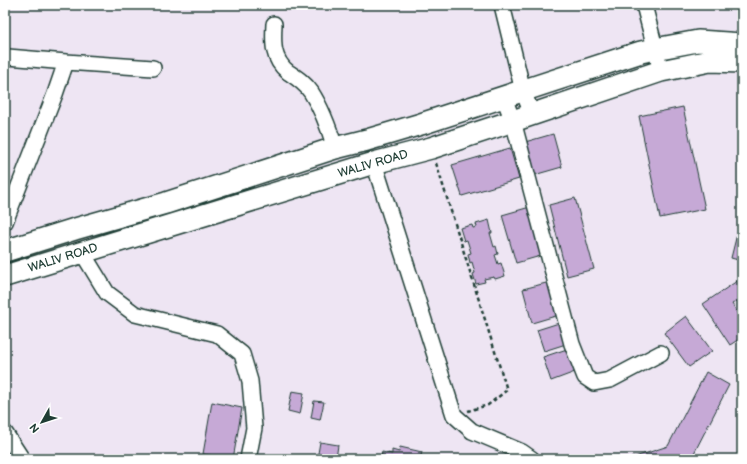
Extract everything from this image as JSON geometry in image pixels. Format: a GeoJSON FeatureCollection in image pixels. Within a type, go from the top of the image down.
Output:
{"type":"FeatureCollection","features":[{"type":"Feature","properties":{"kind":"main road","name":"WALIV ROAD"},"geometry":{"type":"LineString","coordinates":[[5,251],[74,229],[166,203],[335,148],[387,134],[655,48],[698,41],[742,44]]}},
{"type":"Feature","properties":{"kind":"main road","name":"WALIV ROAD"},"geometry":{"type":"LineString","coordinates":[[5,276],[374,163],[430,148],[661,71],[710,61],[742,62]]}},
{"type":"Feature","properties":{"kind":"street"},"geometry":{"type":"LineString","coordinates":[[502,5],[514,94],[523,118],[572,344],[585,377],[594,383],[610,380],[661,353]]}},
{"type":"Feature","properties":{"kind":"street"},"geometry":{"type":"LineString","coordinates":[[644,5],[661,71]]}},
{"type":"Feature","properties":{"kind":"street"},"geometry":{"type":"LineString","coordinates":[[274,24],[276,56],[278,62],[300,80],[310,92],[326,121],[335,148]]}},
{"type":"Feature","properties":{"kind":"street"},"geometry":{"type":"LineString","coordinates":[[8,57],[153,68]]}},
{"type":"Feature","properties":{"kind":"street"},"geometry":{"type":"LineString","coordinates":[[5,222],[66,62]]}},
{"type":"Feature","properties":{"kind":"street"},"geometry":{"type":"LineString","coordinates":[[514,94],[523,118]]}},
{"type":"Feature","properties":{"kind":"street"},"geometry":{"type":"LineString","coordinates":[[374,163],[454,416],[472,431],[522,452],[532,459]]}},
{"type":"Feature","properties":{"kind":"street"},"geometry":{"type":"LineString","coordinates":[[82,252],[107,293],[135,314],[217,334],[242,354],[250,381],[254,428],[248,459]]}},
{"type":"Feature","properties":{"kind":"street"},"geometry":{"type":"LineString","coordinates":[[5,433],[22,459]]}},
{"type":"Feature","properties":{"kind":"path"},"geometry":{"type":"LineString","coordinates":[[430,148],[507,390],[488,404],[454,416]]}},
{"type":"Feature","properties":{"kind":"building"},"geometry":{"type":"Polygon","coordinates":[[[683,107],[705,209],[660,218],[639,116],[683,107]]]}},
{"type":"Feature","properties":{"kind":"building"},"geometry":{"type":"Polygon","coordinates":[[[553,134],[562,167],[534,175],[525,142],[553,134]]]}},
{"type":"Feature","properties":{"kind":"building"},"geometry":{"type":"Polygon","coordinates":[[[510,148],[519,179],[462,196],[452,165],[510,148]]]}},
{"type":"Feature","properties":{"kind":"building"},"geometry":{"type":"Polygon","coordinates":[[[575,198],[594,269],[567,276],[549,205],[575,198]]]}},
{"type":"Feature","properties":{"kind":"building"},"geometry":{"type":"Polygon","coordinates":[[[530,207],[544,255],[516,263],[502,215],[530,207]]]}},
{"type":"Feature","properties":{"kind":"building"},"geometry":{"type":"Polygon","coordinates":[[[489,220],[492,233],[490,233],[494,247],[496,246],[498,254],[495,255],[498,264],[501,263],[505,276],[495,279],[494,277],[484,279],[485,282],[476,284],[473,274],[475,273],[472,262],[470,263],[468,254],[471,253],[467,240],[464,241],[460,228],[472,225],[473,228],[477,227],[476,224],[489,220]]]}},
{"type":"Feature","properties":{"kind":"building"},"geometry":{"type":"Polygon","coordinates":[[[738,230],[742,231],[742,261],[731,258],[738,230]]]}},
{"type":"Feature","properties":{"kind":"building"},"geometry":{"type":"Polygon","coordinates":[[[737,281],[742,288],[742,298],[732,304],[742,319],[742,337],[730,345],[703,304],[737,281]]]}},
{"type":"Feature","properties":{"kind":"building"},"geometry":{"type":"Polygon","coordinates":[[[550,282],[559,315],[532,323],[523,289],[550,282]]]}},
{"type":"Feature","properties":{"kind":"building"},"geometry":{"type":"Polygon","coordinates":[[[686,316],[712,351],[689,367],[664,333],[686,316]]]}},
{"type":"Feature","properties":{"kind":"building"},"geometry":{"type":"Polygon","coordinates":[[[562,322],[569,343],[544,351],[537,330],[562,322]]]}},
{"type":"Feature","properties":{"kind":"building"},"geometry":{"type":"Polygon","coordinates":[[[567,349],[575,372],[551,381],[543,357],[567,349]]]}},
{"type":"Feature","properties":{"kind":"building"},"geometry":{"type":"Polygon","coordinates":[[[706,372],[729,385],[691,459],[629,459],[668,446],[706,372]]]}},
{"type":"Feature","properties":{"kind":"building"},"geometry":{"type":"Polygon","coordinates":[[[292,391],[304,393],[300,414],[288,411],[292,391]]]}},
{"type":"Feature","properties":{"kind":"building"},"geometry":{"type":"Polygon","coordinates":[[[314,401],[324,402],[320,420],[311,418],[314,401]]]}},
{"type":"Feature","properties":{"kind":"building"},"geometry":{"type":"Polygon","coordinates":[[[212,402],[242,408],[233,459],[203,454],[212,402]]]}},
{"type":"Feature","properties":{"kind":"building"},"geometry":{"type":"Polygon","coordinates":[[[320,442],[338,445],[336,459],[317,459],[320,442]]]}},
{"type":"Feature","properties":{"kind":"building"},"geometry":{"type":"Polygon","coordinates":[[[400,447],[422,452],[420,459],[381,459],[382,452],[392,454],[392,450],[399,452],[400,447]]]}}]}
